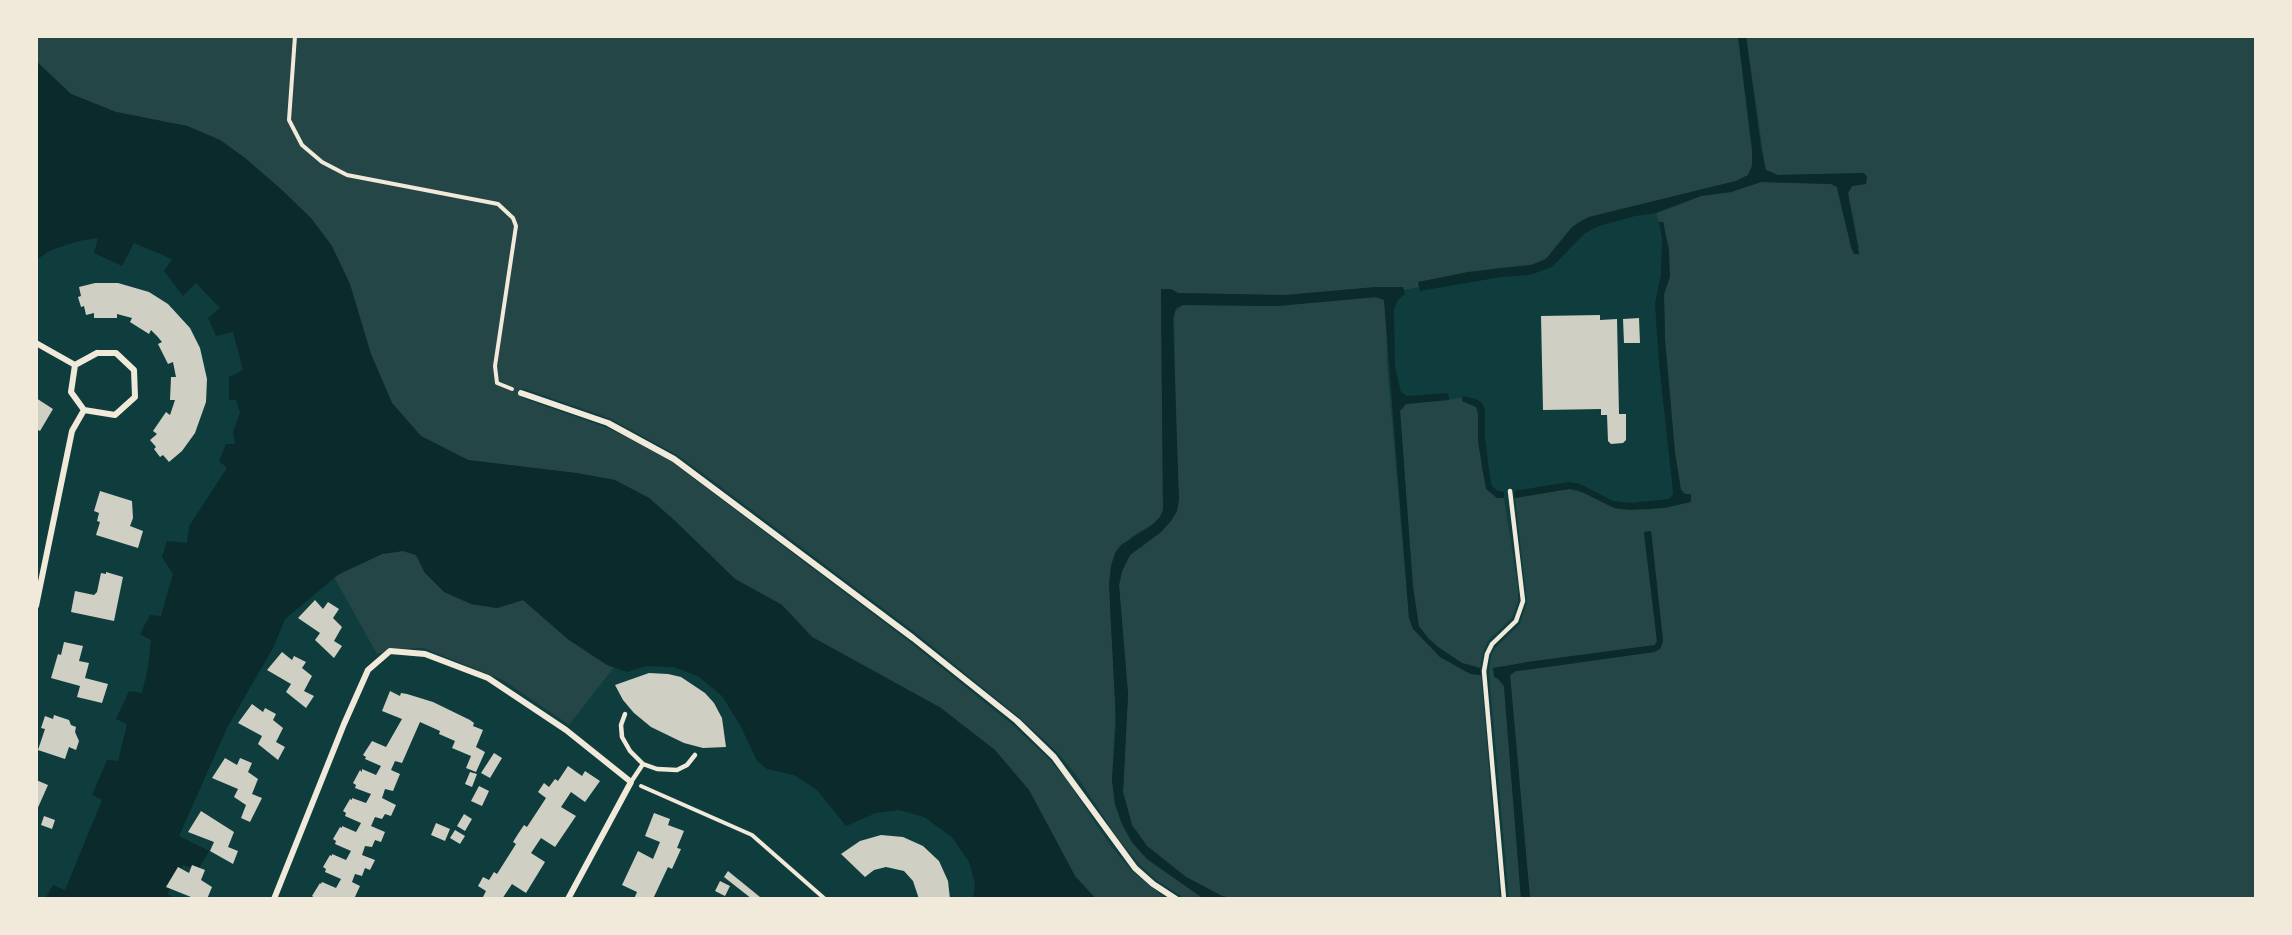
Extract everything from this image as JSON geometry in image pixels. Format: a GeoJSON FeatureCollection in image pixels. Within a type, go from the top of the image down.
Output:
{"type":"FeatureCollection","features":[{"type":"Feature","properties":{"kind":"street"},"geometry":{"type":"LineString","coordinates":[[36,343],[75,365]]}},
{"type":"Feature","properties":{"kind":"street"},"geometry":{"type":"LineString","coordinates":[[97,353],[116,353],[135,370],[135,398],[115,415],[84,410],[71,392],[75,365],[97,353]]}},
{"type":"Feature","properties":{"kind":"street"},"geometry":{"type":"LineString","coordinates":[[521,393],[608,423],[674,459],[913,638],[1017,722],[1054,757],[1135,868],[1153,884],[1176,899]]}},
{"type":"Feature","properties":{"kind":"street"},"geometry":{"type":"LineString","coordinates":[[36,606],[72,431],[84,410]]}},
{"type":"Feature","properties":{"kind":"street"},"geometry":{"type":"LineString","coordinates":[[274,899],[368,670],[390,651],[425,654],[488,678],[566,730],[631,782],[568,899]]}},
{"type":"Feature","properties":{"kind":"lane"},"geometry":{"type":"LineString","coordinates":[[1504,899],[1484,671],[1487,654],[1492,644],[1516,621],[1523,601],[1510,491]]}},
{"type":"Feature","properties":{"kind":"lane"},"geometry":{"type":"LineString","coordinates":[[626,714],[621,725],[622,737],[630,751],[643,764],[657,769],[677,770],[687,765],[695,755]]}},
{"type":"Feature","properties":{"kind":"lane"},"geometry":{"type":"LineString","coordinates":[[631,782],[643,764]]}},
{"type":"Feature","properties":{"kind":"path"},"geometry":{"type":"LineString","coordinates":[[294,36],[289,120],[302,145],[322,162],[347,175],[498,204],[513,218],[516,225],[495,366],[497,383],[521,393]]}},
{"type":"Feature","properties":{"kind":"path"},"geometry":{"type":"LineString","coordinates":[[631,782],[752,835],[825,899]]}},
{"type":"Feature","properties":{"kind":"shaded area"},"geometry":{"type":"Polygon","coordinates":[[[36,36],[1738,36],[1753,161],[1748,175],[1736,181],[1589,217],[1578,222],[1549,257],[1531,265],[1497,268],[1418,282],[1419,287],[1404,290],[1402,287],[1389,287],[1259,295],[1178,293],[1170,289],[1161,289],[1163,510],[1152,525],[1131,537],[1110,608],[1116,698],[1112,780],[1115,804],[1132,842],[1147,859],[1204,899],[1186,899],[1156,880],[1139,864],[1119,840],[1076,775],[1058,753],[1020,718],[917,634],[709,478],[677,455],[609,418],[522,388],[522,398],[605,427],[672,462],[910,642],[1014,726],[1050,760],[1068,782],[1111,846],[1132,871],[1166,899],[1096,899],[1075,876],[1029,790],[941,708],[812,637],[782,605],[735,579],[649,498],[615,480],[468,460],[421,436],[392,403],[371,354],[283,191],[220,140],[187,126],[116,112],[71,94],[36,61],[36,36]]]}},
{"type":"Feature","properties":{"kind":"shaded area"},"geometry":{"type":"Polygon","coordinates":[[[1738,36],[1746,36],[1766,170],[1778,175],[1864,173],[1867,177],[1866,184],[1852,186],[1848,193],[1859,254],[1854,254],[1851,247],[1837,187],[1831,184],[1761,182],[1731,192],[1701,196],[1656,213],[1599,226],[1585,233],[1552,267],[1530,275],[1501,277],[1420,291],[1418,282],[1468,272],[1531,265],[1545,260],[1572,227],[1589,217],[1736,181],[1748,175],[1752,167],[1752,148],[1738,36]]]}},
{"type":"Feature","properties":{"kind":"shaded area"},"geometry":{"type":"Polygon","coordinates":[[[1746,36],[2256,36],[2256,899],[1530,899],[1510,675],[1516,671],[1654,652],[1660,649],[1663,641],[1651,531],[1644,533],[1657,641],[1655,645],[1493,669],[1504,686],[1521,899],[1509,899],[1489,673],[1491,655],[1496,647],[1520,624],[1527,602],[1515,498],[1569,489],[1646,510],[1691,502],[1681,490],[1675,453],[1665,340],[1664,222],[1659,222],[1656,213],[1701,196],[1731,192],[1761,182],[1831,184],[1837,187],[1854,254],[1859,247],[1848,193],[1852,186],[1867,180],[1864,173],[1777,175],[1766,170],[1746,36]]]}},
{"type":"Feature","properties":{"kind":"shaded area"},"geometry":{"type":"Polygon","coordinates":[[[36,61],[71,94],[116,112],[187,126],[220,140],[245,158],[311,218],[332,246],[350,284],[371,354],[392,403],[421,436],[468,460],[615,480],[649,498],[735,579],[782,605],[812,637],[941,708],[995,750],[1029,790],[1075,876],[1096,899],[973,899],[975,884],[969,862],[952,837],[924,817],[899,810],[876,813],[846,826],[817,790],[794,775],[767,769],[757,761],[740,725],[722,696],[698,676],[673,667],[646,666],[627,672],[607,665],[569,640],[523,600],[497,608],[471,604],[444,592],[425,573],[416,555],[403,551],[382,554],[339,574],[285,619],[274,646],[227,728],[179,836],[209,851],[198,870],[183,865],[167,894],[176,899],[45,899],[53,885],[65,890],[102,800],[92,795],[107,760],[118,761],[127,724],[116,719],[129,691],[142,693],[148,667],[151,640],[140,634],[150,615],[161,616],[173,574],[162,557],[167,541],[187,543],[189,526],[227,468],[219,461],[226,444],[235,444],[233,432],[240,413],[236,400],[229,400],[229,377],[243,370],[233,332],[216,336],[208,318],[220,308],[196,283],[183,296],[164,271],[172,259],[134,243],[122,266],[94,253],[98,238],[51,250],[36,260],[36,61]]]}},
{"type":"Feature","properties":{"kind":"shaded area"},"geometry":{"type":"Polygon","coordinates":[[[1659,222],[1663,222],[1669,250],[1670,277],[1664,294],[1665,340],[1675,453],[1681,490],[1685,494],[1691,494],[1691,502],[1664,508],[1629,510],[1614,508],[1578,490],[1569,489],[1515,498],[1514,491],[1569,482],[1580,484],[1613,501],[1630,503],[1669,499],[1672,496],[1655,304],[1661,274],[1662,239],[1659,222]]]}},
{"type":"Feature","properties":{"kind":"shaded area"},"geometry":{"type":"Polygon","coordinates":[[[1375,287],[1403,287],[1405,294],[1398,300],[1394,310],[1395,367],[1401,392],[1407,396],[1448,393],[1449,400],[1406,404],[1400,411],[1413,588],[1419,626],[1438,647],[1462,663],[1480,668],[1481,675],[1471,674],[1440,657],[1413,629],[1409,618],[1384,300],[1376,297],[1277,306],[1183,305],[1176,308],[1173,320],[1179,500],[1177,511],[1161,532],[1130,555],[1122,571],[1119,585],[1128,694],[1123,792],[1132,825],[1147,846],[1186,877],[1222,896],[1237,899],[1204,899],[1147,859],[1132,842],[1115,804],[1112,780],[1116,723],[1109,584],[1111,566],[1115,553],[1121,545],[1152,525],[1163,510],[1161,289],[1171,289],[1178,293],[1286,295],[1375,287]]]}},
{"type":"Feature","properties":{"kind":"shaded area"},"geometry":{"type":"Polygon","coordinates":[[[1376,297],[1386,303],[1387,362],[1409,618],[1440,657],[1470,674],[1481,675],[1500,899],[1237,899],[1222,896],[1186,877],[1147,846],[1132,825],[1123,792],[1128,694],[1119,585],[1122,571],[1130,555],[1161,532],[1177,511],[1174,312],[1183,305],[1277,306],[1376,297]]]}},
{"type":"Feature","properties":{"kind":"shaded area"},"geometry":{"type":"Polygon","coordinates":[[[1463,396],[1476,399],[1482,403],[1485,410],[1485,438],[1490,477],[1492,486],[1504,492],[1504,498],[1497,498],[1486,489],[1478,442],[1478,413],[1476,407],[1462,401],[1463,396]]]}},
{"type":"Feature","properties":{"kind":"shaded area"},"geometry":{"type":"Polygon","coordinates":[[[1462,398],[1463,401],[1476,407],[1478,413],[1482,470],[1497,498],[1504,498],[1518,586],[1518,601],[1512,618],[1488,641],[1480,668],[1462,663],[1438,647],[1419,627],[1413,588],[1400,411],[1406,404],[1462,398]]]}},
{"type":"Feature","properties":{"kind":"shaded area"},"geometry":{"type":"Polygon","coordinates":[[[1651,531],[1663,641],[1660,649],[1654,652],[1516,671],[1510,675],[1530,899],[1521,899],[1504,686],[1494,677],[1493,668],[1655,645],[1657,641],[1644,532],[1651,531]]]}},
{"type":"Feature","properties":{"kind":"shaded area"},"geometry":{"type":"Polygon","coordinates":[[[403,551],[416,555],[425,573],[471,604],[497,608],[523,600],[569,640],[614,667],[569,725],[503,680],[423,648],[396,649],[377,654],[334,577],[382,554],[403,551]]]}},
{"type":"Feature","properties":{"kind":"building"},"geometry":{"type":"Polygon","coordinates":[[[95,283],[118,283],[149,292],[168,304],[190,328],[200,348],[207,379],[206,402],[195,433],[182,451],[169,462],[163,455],[160,457],[150,440],[157,434],[153,431],[166,412],[170,415],[175,400],[170,400],[171,377],[176,377],[173,362],[168,364],[158,344],[162,342],[157,336],[151,330],[149,334],[130,322],[132,318],[117,314],[117,318],[94,318],[94,313],[86,315],[84,306],[81,307],[78,297],[81,296],[79,287],[95,283]]]}},
{"type":"Feature","properties":{"kind":"building"},"geometry":{"type":"Polygon","coordinates":[[[1600,315],[1600,320],[1617,319],[1619,414],[1626,414],[1626,440],[1623,443],[1611,444],[1608,441],[1607,415],[1601,415],[1601,409],[1543,410],[1541,316],[1600,315]]]}},
{"type":"Feature","properties":{"kind":"building"},"geometry":{"type":"Polygon","coordinates":[[[1639,318],[1640,343],[1624,343],[1623,319],[1639,318]]]}},
{"type":"Feature","properties":{"kind":"building"},"geometry":{"type":"Polygon","coordinates":[[[36,398],[53,409],[40,431],[36,429],[36,398]]]}},
{"type":"Feature","properties":{"kind":"building"},"geometry":{"type":"Polygon","coordinates":[[[100,491],[132,501],[133,518],[130,526],[143,531],[138,548],[96,535],[100,522],[97,521],[99,513],[94,511],[100,491]]]}},
{"type":"Feature","properties":{"kind":"building"},"geometry":{"type":"Polygon","coordinates":[[[106,572],[123,577],[114,621],[71,612],[75,591],[94,595],[97,592],[101,573],[106,574],[106,572]]]}},
{"type":"Feature","properties":{"kind":"building"},"geometry":{"type":"Polygon","coordinates":[[[315,600],[323,609],[328,602],[339,609],[333,618],[342,627],[334,641],[342,646],[334,658],[315,640],[320,633],[298,618],[315,600]]]}},
{"type":"Feature","properties":{"kind":"building"},"geometry":{"type":"Polygon","coordinates":[[[64,642],[83,646],[79,661],[89,663],[85,678],[108,684],[102,703],[77,697],[80,686],[51,678],[64,642]]]}},
{"type":"Feature","properties":{"kind":"building"},"geometry":{"type":"Polygon","coordinates":[[[282,652],[292,660],[294,656],[306,662],[302,668],[312,676],[304,691],[314,696],[306,708],[286,692],[291,684],[267,670],[282,652]]]}},
{"type":"Feature","properties":{"kind":"building"},"geometry":{"type":"Polygon","coordinates":[[[649,673],[681,677],[705,693],[714,703],[722,718],[726,747],[703,748],[684,743],[651,727],[634,713],[623,700],[615,685],[649,673]]]}},
{"type":"Feature","properties":{"kind":"building"},"geometry":{"type":"Polygon","coordinates":[[[390,691],[400,696],[401,693],[407,694],[433,702],[470,720],[474,723],[473,726],[483,730],[476,747],[485,752],[476,772],[466,768],[471,756],[452,748],[455,741],[420,722],[402,763],[395,761],[391,770],[400,774],[393,791],[385,789],[382,798],[396,805],[391,816],[385,814],[382,819],[375,817],[371,826],[385,832],[381,842],[375,840],[372,847],[365,846],[362,855],[375,860],[370,870],[365,868],[362,876],[355,874],[352,882],[360,886],[354,899],[316,899],[312,896],[320,883],[336,888],[341,879],[325,872],[326,869],[323,867],[330,855],[346,860],[351,851],[335,844],[336,841],[333,839],[340,827],[356,832],[361,823],[345,816],[346,813],[343,811],[350,799],[366,803],[371,794],[355,788],[356,785],[353,783],[360,770],[376,775],[381,766],[365,759],[363,755],[372,741],[386,747],[402,719],[382,711],[390,691]]]}},
{"type":"Feature","properties":{"kind":"building"},"geometry":{"type":"Polygon","coordinates":[[[252,704],[263,712],[265,708],[276,714],[273,720],[283,728],[276,742],[285,747],[278,760],[258,744],[262,736],[238,723],[252,704]]]}},
{"type":"Feature","properties":{"kind":"building"},"geometry":{"type":"Polygon","coordinates":[[[54,715],[69,720],[71,725],[76,727],[75,732],[79,741],[76,750],[69,747],[65,759],[38,750],[45,729],[41,728],[45,716],[53,719],[54,715]]]}},
{"type":"Feature","properties":{"kind":"building"},"geometry":{"type":"Polygon","coordinates":[[[494,753],[502,758],[490,778],[481,773],[494,753]]]}},
{"type":"Feature","properties":{"kind":"building"},"geometry":{"type":"Polygon","coordinates":[[[225,758],[237,765],[240,758],[252,763],[248,772],[258,779],[252,794],[262,798],[250,822],[241,818],[246,805],[234,797],[238,789],[212,778],[225,758]]]}},
{"type":"Feature","properties":{"kind":"building"},"geometry":{"type":"Polygon","coordinates":[[[568,766],[582,776],[585,771],[600,781],[585,802],[571,792],[561,807],[576,816],[555,847],[541,838],[531,853],[545,862],[526,893],[512,884],[502,899],[482,899],[486,891],[478,886],[483,877],[489,880],[494,872],[497,874],[516,844],[513,842],[518,834],[524,825],[527,827],[546,798],[538,792],[544,783],[549,787],[555,779],[558,781],[568,766]]]}},
{"type":"Feature","properties":{"kind":"building"},"geometry":{"type":"Polygon","coordinates":[[[470,772],[477,774],[472,787],[465,784],[470,772]]]}},
{"type":"Feature","properties":{"kind":"building"},"geometry":{"type":"Polygon","coordinates":[[[36,780],[48,785],[36,812],[36,780]]]}},
{"type":"Feature","properties":{"kind":"building"},"geometry":{"type":"Polygon","coordinates":[[[479,786],[489,791],[482,806],[471,801],[479,786]]]}},
{"type":"Feature","properties":{"kind":"building"},"geometry":{"type":"Polygon","coordinates":[[[201,811],[234,832],[228,847],[238,851],[233,864],[210,851],[214,842],[188,832],[201,811]]]}},
{"type":"Feature","properties":{"kind":"building"},"geometry":{"type":"Polygon","coordinates":[[[654,813],[670,819],[668,825],[684,831],[677,848],[681,849],[672,869],[668,867],[653,899],[634,899],[637,892],[622,885],[638,851],[653,859],[660,842],[645,836],[654,813]]]}},
{"type":"Feature","properties":{"kind":"building"},"geometry":{"type":"Polygon","coordinates":[[[464,814],[472,819],[465,831],[457,826],[464,814]]]}},
{"type":"Feature","properties":{"kind":"building"},"geometry":{"type":"Polygon","coordinates":[[[44,816],[55,820],[52,829],[41,825],[44,816]]]}},
{"type":"Feature","properties":{"kind":"building"},"geometry":{"type":"Polygon","coordinates":[[[436,823],[450,829],[445,841],[431,835],[436,823]]]}},
{"type":"Feature","properties":{"kind":"building"},"geometry":{"type":"Polygon","coordinates":[[[455,830],[465,836],[460,844],[450,838],[455,830]]]}},
{"type":"Feature","properties":{"kind":"building"},"geometry":{"type":"Polygon","coordinates":[[[881,835],[903,837],[923,846],[939,861],[948,881],[950,899],[919,899],[913,881],[904,871],[886,867],[874,870],[865,877],[841,854],[860,841],[881,835]]]}},
{"type":"Feature","properties":{"kind":"building"},"geometry":{"type":"Polygon","coordinates":[[[192,865],[205,870],[201,880],[212,887],[207,899],[191,899],[191,897],[166,887],[178,867],[189,873],[192,865]]]}},
{"type":"Feature","properties":{"kind":"building"},"geometry":{"type":"Polygon","coordinates":[[[728,871],[760,897],[759,899],[752,899],[724,877],[728,871]]]}},
{"type":"Feature","properties":{"kind":"building"},"geometry":{"type":"Polygon","coordinates":[[[720,881],[730,886],[725,896],[715,891],[720,881]]]}}]}
